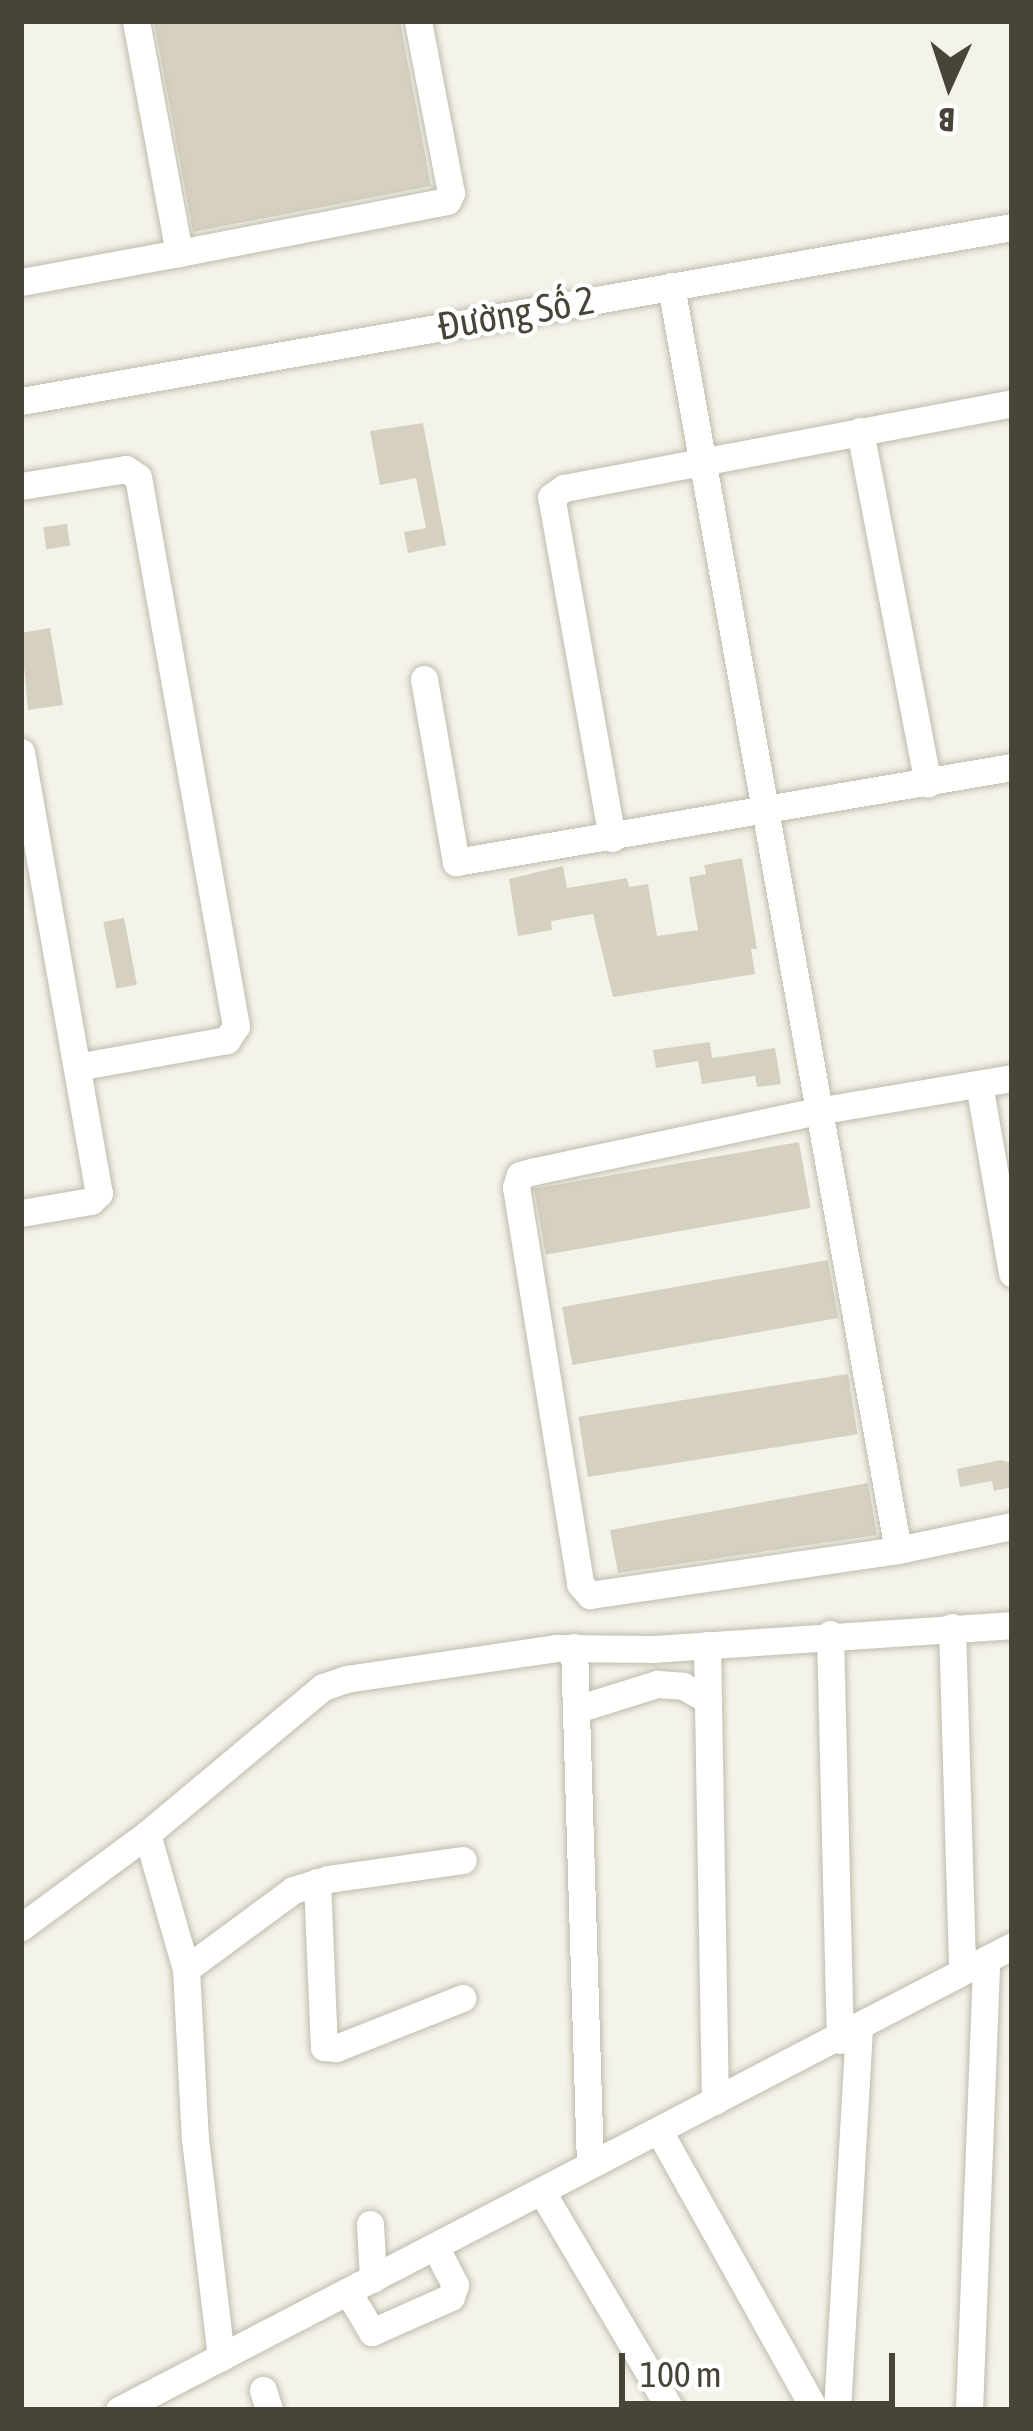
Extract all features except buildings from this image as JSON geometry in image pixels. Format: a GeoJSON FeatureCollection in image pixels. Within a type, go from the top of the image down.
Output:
{"type":"FeatureCollection","features":[{"type":"Feature","properties":{"kind":"street"},"geometry":{"type":"LineString","coordinates":[[136,21],[179,253]]}},
{"type":"Feature","properties":{"kind":"street"},"geometry":{"type":"LineString","coordinates":[[21,283],[447,201],[451,193],[418,21]]}},
{"type":"Feature","properties":{"kind":"street","name":"Đường Số 2"},"geometry":{"type":"LineString","coordinates":[[21,401],[1012,227]]}},
{"type":"Feature","properties":{"kind":"street"},"geometry":{"type":"LineString","coordinates":[[671,286],[823,1110],[898,1550]]}},
{"type":"Feature","properties":{"kind":"street"},"geometry":{"type":"LineString","coordinates":[[613,838],[551,497],[564,488],[1012,403]]}},
{"type":"Feature","properties":{"kind":"street"},"geometry":{"type":"LineString","coordinates":[[860,431],[928,783]]}},
{"type":"Feature","properties":{"kind":"street"},"geometry":{"type":"LineString","coordinates":[[21,486],[126,469],[138,478],[236,1026],[226,1040],[77,1067]]}},
{"type":"Feature","properties":{"kind":"street"},"geometry":{"type":"LineString","coordinates":[[424,679],[456,862],[1012,767]]}},
{"type":"Feature","properties":{"kind":"street"},"geometry":{"type":"LineString","coordinates":[[21,752],[99,1193],[91,1201],[21,1213]]}},
{"type":"Feature","properties":{"kind":"street"},"geometry":{"type":"LineString","coordinates":[[1012,1078],[823,1110],[520,1175],[517,1202],[580,1584],[590,1595],[898,1550],[1012,1526]]}},
{"type":"Feature","properties":{"kind":"street"},"geometry":{"type":"LineString","coordinates":[[979,1084],[1012,1273]]}},
{"type":"Feature","properties":{"kind":"street"},"geometry":{"type":"LineString","coordinates":[[21,1927],[147,1834],[323,1687],[425,1666],[574,1647],[608,1651],[1012,1625]]}},
{"type":"Feature","properties":{"kind":"street"},"geometry":{"type":"LineString","coordinates":[[952,1627],[974,1965],[969,2410]]}},
{"type":"Feature","properties":{"kind":"street"},"geometry":{"type":"LineString","coordinates":[[830,1634],[849,2034],[837,2410]]}},
{"type":"Feature","properties":{"kind":"street"},"geometry":{"type":"LineString","coordinates":[[707,1645],[716,2101]]}},
{"type":"Feature","properties":{"kind":"street"},"geometry":{"type":"LineString","coordinates":[[574,1647],[590,2164]]}},
{"type":"Feature","properties":{"kind":"street"},"geometry":{"type":"LineString","coordinates":[[578,1708],[657,1684],[683,1687],[708,1700]]}},
{"type":"Feature","properties":{"kind":"street"},"geometry":{"type":"LineString","coordinates":[[147,1834],[186,1969],[195,2139],[221,2357]]}},
{"type":"Feature","properties":{"kind":"street"},"geometry":{"type":"LineString","coordinates":[[186,1969],[293,1890],[317,1882],[463,1860]]}},
{"type":"Feature","properties":{"kind":"street"},"geometry":{"type":"LineString","coordinates":[[317,1882],[324,2047],[336,2048],[462,1997]]}},
{"type":"Feature","properties":{"kind":"street"},"geometry":{"type":"LineString","coordinates":[[119,2410],[1012,1946]]}},
{"type":"Feature","properties":{"kind":"street"},"geometry":{"type":"LineString","coordinates":[[659,2131],[814,2410]]}},
{"type":"Feature","properties":{"kind":"street"},"geometry":{"type":"LineString","coordinates":[[542,2192],[671,2410]]}},
{"type":"Feature","properties":{"kind":"street"},"geometry":{"type":"LineString","coordinates":[[370,2224],[372,2332],[455,2291],[435,2246]]}},
{"type":"Feature","properties":{"kind":"street"},"geometry":{"type":"LineString","coordinates":[[373,2279],[419,2312]]}}]}
